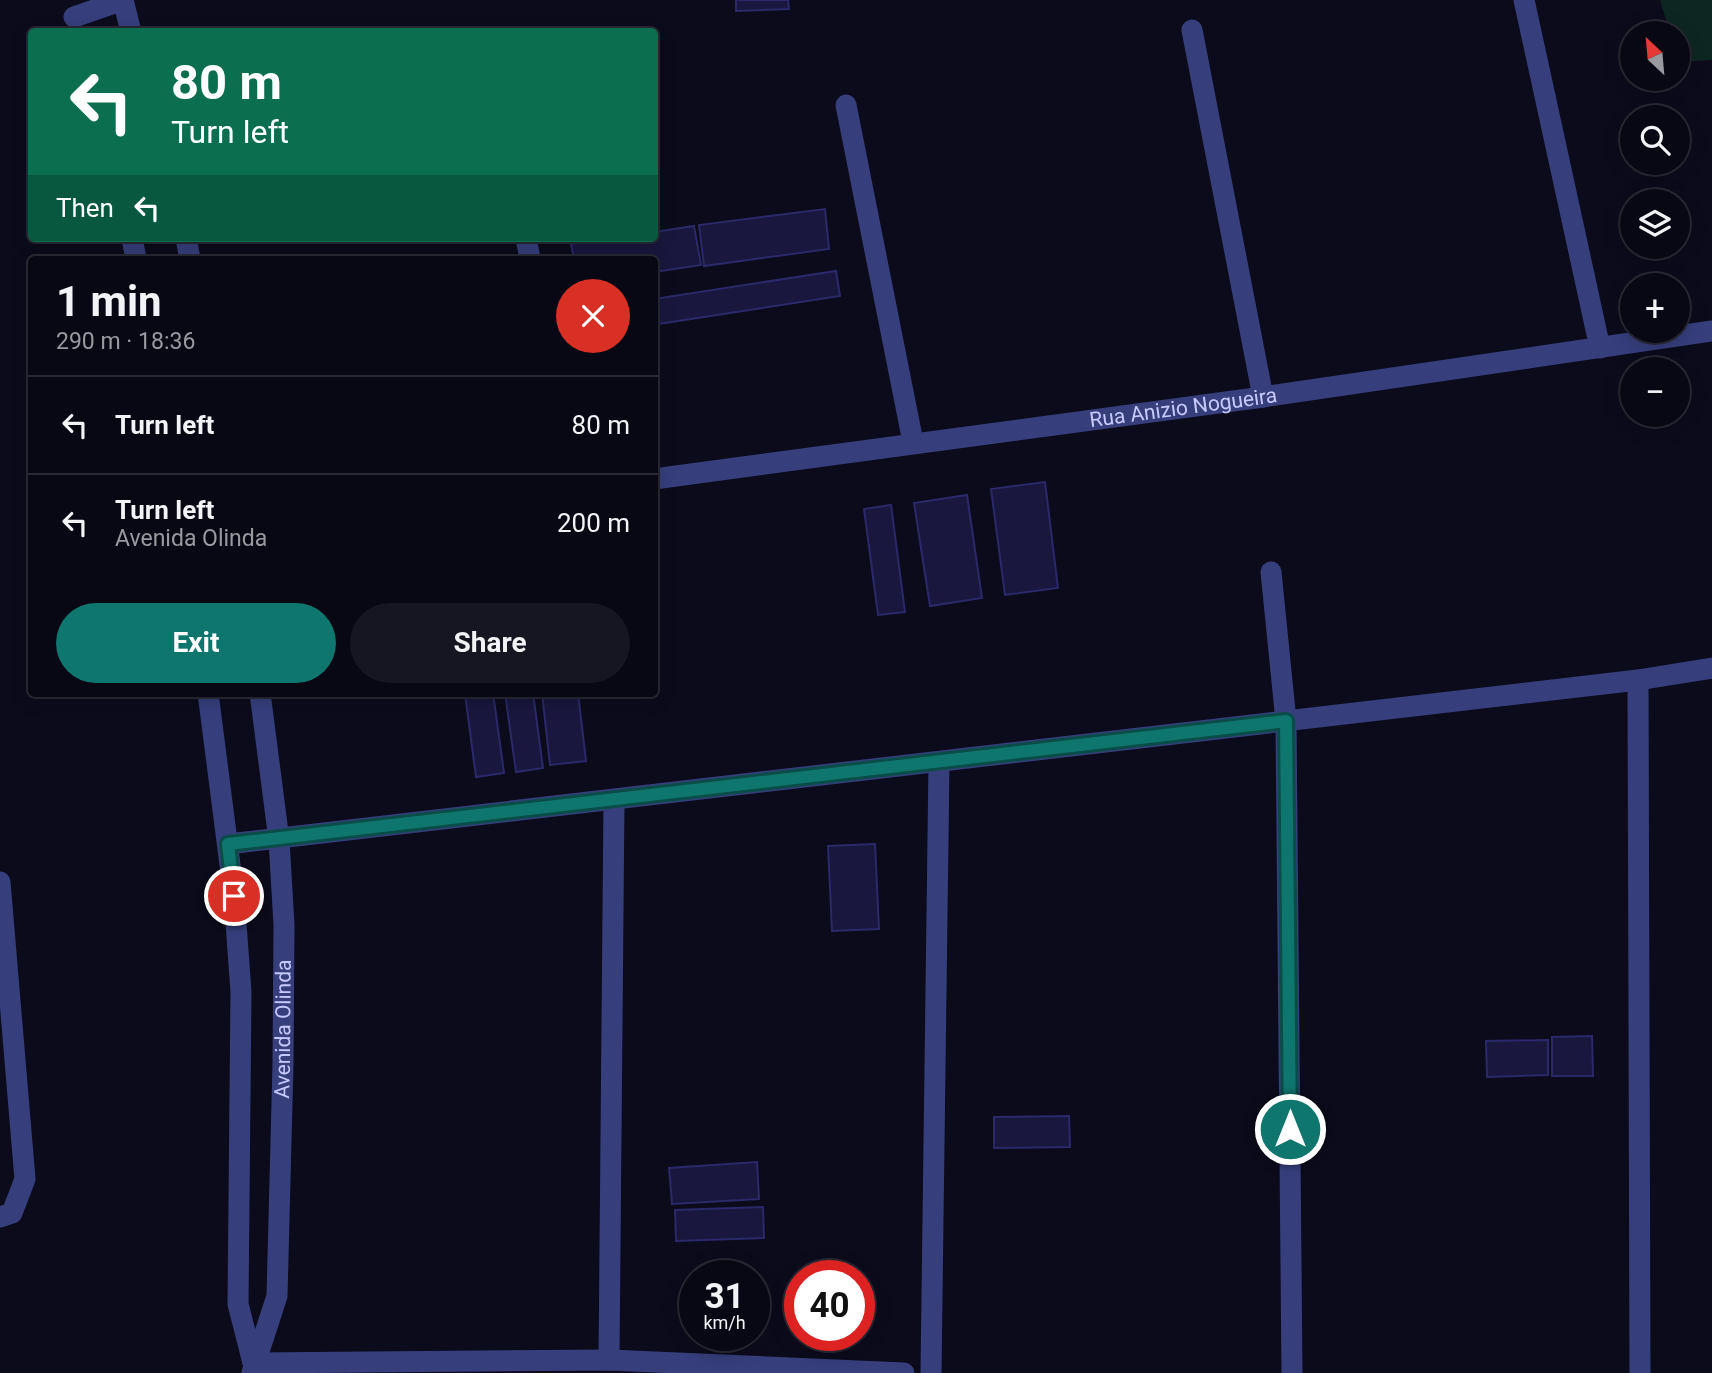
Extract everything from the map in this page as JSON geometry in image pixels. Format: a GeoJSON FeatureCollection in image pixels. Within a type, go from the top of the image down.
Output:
{"type":"FeatureCollection","features":[{"type":"Feature","properties":{"kind":"street"},"geometry":{"type":"LineString","coordinates":[[74,16],[123,0],[130,28]]}},
{"type":"Feature","properties":{"kind":"street"},"geometry":{"type":"LineString","coordinates":[[1524,0],[1600,348]]}},
{"type":"Feature","properties":{"kind":"street"},"geometry":{"type":"LineString","coordinates":[[1192,30],[1263,397]]}},
{"type":"Feature","properties":{"kind":"street"},"geometry":{"type":"LineString","coordinates":[[846,105],[913,442]]}},
{"type":"Feature","properties":{"kind":"street","name":"Rua Anizio Nogueira"},"geometry":{"type":"LineString","coordinates":[[658,478],[1263,397],[1712,331]]}},
{"type":"Feature","properties":{"kind":"street"},"geometry":{"type":"LineString","coordinates":[[1271,572],[1286,721],[1292,1373]]}},
{"type":"Feature","properties":{"kind":"street"},"geometry":{"type":"LineString","coordinates":[[228,844],[1638,680],[1712,668]]}},
{"type":"Feature","properties":{"kind":"street"},"geometry":{"type":"LineString","coordinates":[[1638,680],[1640,1373]]}},
{"type":"Feature","properties":{"kind":"street","name":"Avenida Olinda"},"geometry":{"type":"LineString","coordinates":[[209,697],[228,844],[241,992],[238,1304],[252,1368]]}},
{"type":"Feature","properties":{"kind":"street","name":"Avenida Olinda"},"geometry":{"type":"LineString","coordinates":[[252,1368],[277,1296],[284,1031],[284,925],[279,840],[261,697]]}},
{"type":"Feature","properties":{"kind":"street"},"geometry":{"type":"LineString","coordinates":[[931,1373],[939,762]]}},
{"type":"Feature","properties":{"kind":"street"},"geometry":{"type":"LineString","coordinates":[[609,1360],[614,800]]}},
{"type":"Feature","properties":{"kind":"street"},"geometry":{"type":"LineString","coordinates":[[0,882],[25,1179],[6,1215]]}},
{"type":"Feature","properties":{"kind":"street"},"geometry":{"type":"LineString","coordinates":[[252,1368],[609,1360],[904,1373]]}},
{"type":"Feature","properties":{"kind":"green space"},"geometry":{"type":"Polygon","coordinates":[[[1660,0],[1712,0],[1712,60],[1690,61],[1690,21],[1666,21],[1660,0]]]}},
{"type":"Feature","properties":{"kind":"building"},"geometry":{"type":"Polygon","coordinates":[[[736,0],[788,0],[789,9],[736,11],[736,0]]]}},
{"type":"Feature","properties":{"kind":"building"},"geometry":{"type":"Polygon","coordinates":[[[825,209],[829,249],[704,266],[699,225],[825,209]]]}},
{"type":"Feature","properties":{"kind":"building"},"geometry":{"type":"Polygon","coordinates":[[[694,226],[701,265],[658,271],[658,256],[573,256],[571,244],[658,242],[658,231],[694,226]]]}},
{"type":"Feature","properties":{"kind":"building"},"geometry":{"type":"Polygon","coordinates":[[[836,271],[840,296],[658,324],[658,298],[836,271]]]}},
{"type":"Feature","properties":{"kind":"building"},"geometry":{"type":"Polygon","coordinates":[[[1045,482],[1058,588],[1005,595],[991,489],[1045,482]]]}},
{"type":"Feature","properties":{"kind":"building"},"geometry":{"type":"Polygon","coordinates":[[[967,495],[982,598],[930,606],[914,503],[967,495]]]}},
{"type":"Feature","properties":{"kind":"building"},"geometry":{"type":"Polygon","coordinates":[[[891,505],[905,612],[878,615],[864,509],[891,505]]]}},
{"type":"Feature","properties":{"kind":"building"},"geometry":{"type":"Polygon","coordinates":[[[465,697],[494,697],[504,773],[476,777],[465,697]]]}},
{"type":"Feature","properties":{"kind":"building"},"geometry":{"type":"Polygon","coordinates":[[[506,697],[534,697],[543,768],[516,772],[506,697]]]}},
{"type":"Feature","properties":{"kind":"building"},"geometry":{"type":"Polygon","coordinates":[[[542,697],[578,697],[586,761],[550,765],[542,697]]]}},
{"type":"Feature","properties":{"kind":"building"},"geometry":{"type":"Polygon","coordinates":[[[875,844],[879,929],[832,931],[828,846],[875,844]]]}},
{"type":"Feature","properties":{"kind":"building"},"geometry":{"type":"Polygon","coordinates":[[[1592,1036],[1593,1076],[1552,1076],[1552,1037],[1592,1036]]]}},
{"type":"Feature","properties":{"kind":"building"},"geometry":{"type":"Polygon","coordinates":[[[1548,1040],[1548,1075],[1487,1077],[1486,1041],[1548,1040]]]}},
{"type":"Feature","properties":{"kind":"building"},"geometry":{"type":"Polygon","coordinates":[[[1069,1116],[1070,1147],[994,1148],[994,1117],[1069,1116]]]}},
{"type":"Feature","properties":{"kind":"building"},"geometry":{"type":"Polygon","coordinates":[[[757,1162],[759,1199],[672,1204],[669,1168],[757,1162]]]}},
{"type":"Feature","properties":{"kind":"building"},"geometry":{"type":"Polygon","coordinates":[[[763,1207],[764,1238],[676,1241],[675,1210],[763,1207]]]}},
{"type":"Feature","properties":{"kind":"route"},"geometry":{"type":"LineString","coordinates":[[234,896],[228,844],[1286,721],[1290,1129]]}}]}
